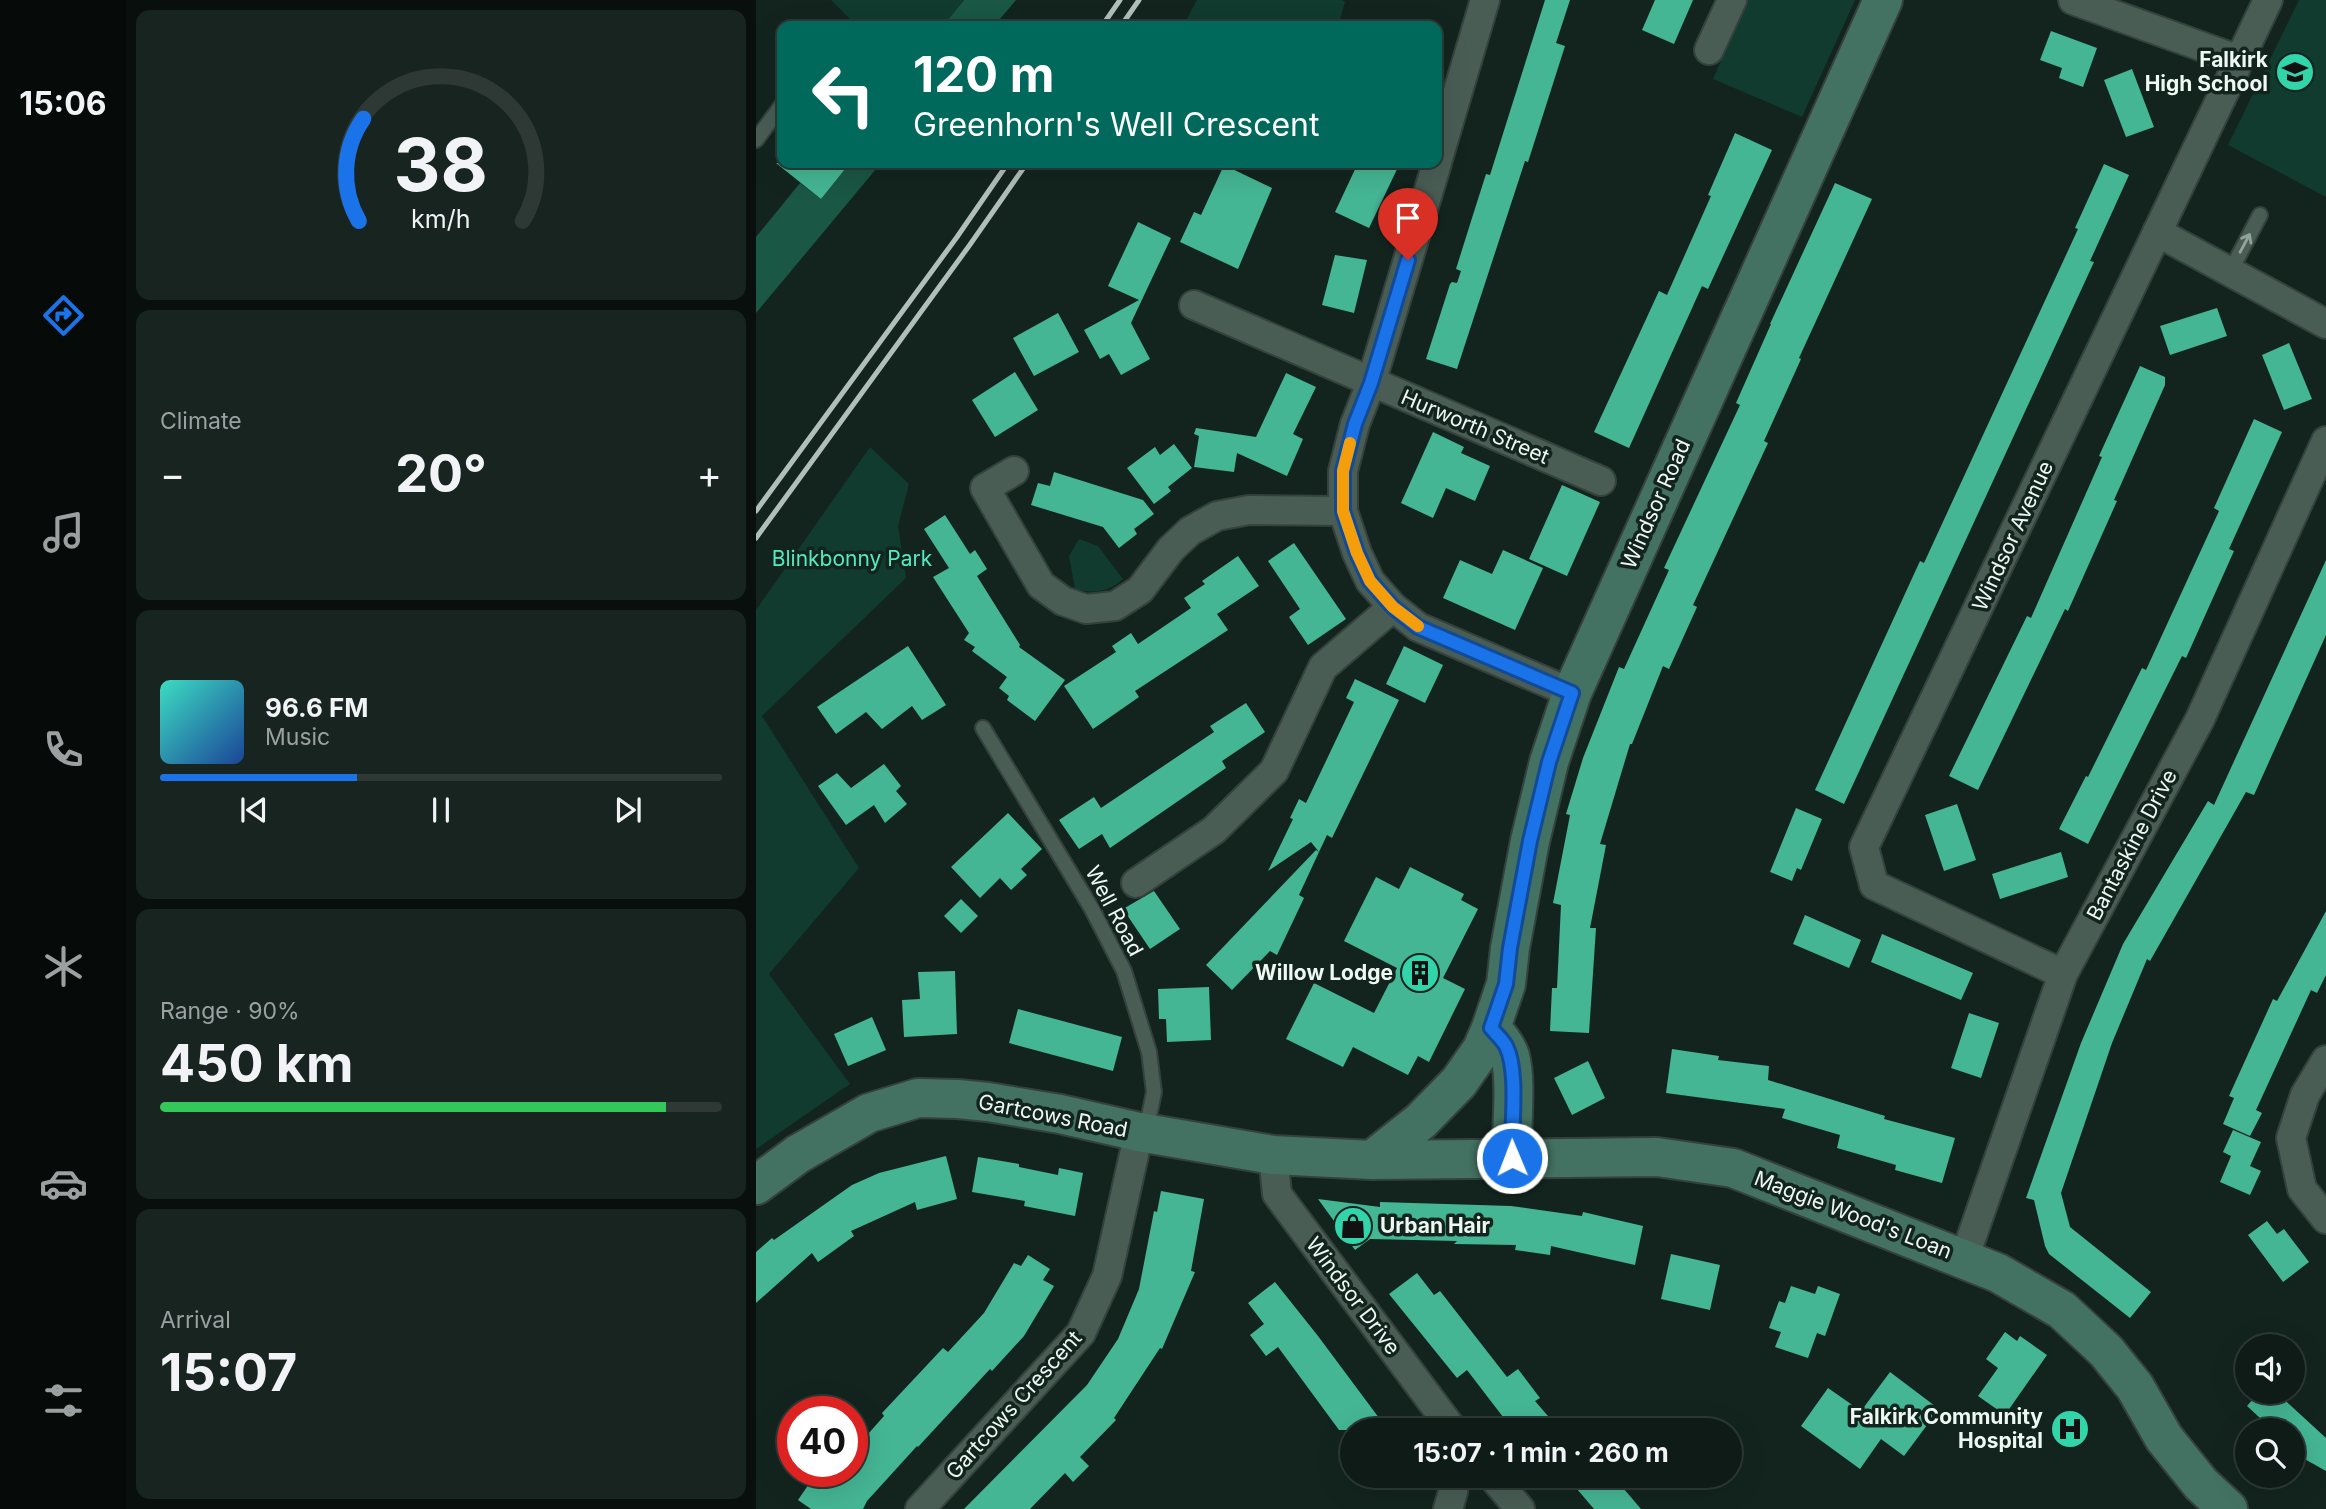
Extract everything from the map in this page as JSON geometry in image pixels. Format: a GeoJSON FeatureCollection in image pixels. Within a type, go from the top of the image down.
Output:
{"type":"FeatureCollection","features":[{"type":"Feature","properties":{"kind":"street"},"geometry":{"type":"LineString","coordinates":[[1442,145],[1485,0]]}},
{"type":"Feature","properties":{"kind":"street"},"geometry":{"type":"LineString","coordinates":[[1709,50],[1732,0]]}},
{"type":"Feature","properties":{"kind":"street","name":"Windsor Road"},"geometry":{"type":"LineString","coordinates":[[1372,1160],[1421,1121],[1459,1082],[1482,1049],[1506,984],[1530,841],[1549,762],[1572,693],[1883,0]]}},
{"type":"Feature","properties":{"kind":"street"},"geometry":{"type":"LineString","coordinates":[[2073,0],[2239,60]]}},
{"type":"Feature","properties":{"kind":"street","name":"Windsor Avenue"},"geometry":{"type":"LineString","coordinates":[[2063,974],[1874,885],[1864,847],[2268,0]]}},
{"type":"Feature","properties":{"kind":"street"},"geometry":{"type":"LineString","coordinates":[[1435,168],[1371,383],[1355,424],[1343,471],[1343,511],[1370,581],[1393,607],[1418,627],[1572,693]]}},
{"type":"Feature","properties":{"kind":"street"},"geometry":{"type":"LineString","coordinates":[[2157,232],[2326,324]]}},
{"type":"Feature","properties":{"kind":"street","name":"Hurworth Street"},"geometry":{"type":"LineString","coordinates":[[1194,305],[1601,481]]}},
{"type":"Feature","properties":{"kind":"street","name":"Bantaskine Drive"},"geometry":{"type":"LineString","coordinates":[[1964,1259],[2063,974],[2200,719],[2326,441]]}},
{"type":"Feature","properties":{"kind":"street"},"geometry":{"type":"LineString","coordinates":[[1014,471],[985,488],[1041,585],[1063,601],[1086,609],[1115,606],[1140,590],[1171,548],[1190,531],[1217,516],[1249,510],[1343,511]]}},
{"type":"Feature","properties":{"kind":"street"},"geometry":{"type":"LineString","coordinates":[[1136,883],[1214,830],[1275,771],[1323,667],[1393,607]]}},
{"type":"Feature","properties":{"kind":"street"},"geometry":{"type":"LineString","coordinates":[[1491,1028],[1504,1043],[1510,1057],[1512,1158]]}},
{"type":"Feature","properties":{"kind":"street"},"geometry":{"type":"LineString","coordinates":[[2326,1060],[2305,1095],[2291,1138],[2302,1189],[2326,1219]]}},
{"type":"Feature","properties":{"kind":"street","name":"Gartcows Road"},"geometry":{"type":"LineString","coordinates":[[756,1185],[798,1154],[869,1113],[918,1098],[988,1102],[1060,1114],[1142,1133],[1273,1155],[1372,1160]]}},
{"type":"Feature","properties":{"kind":"street","name":"Gartcows Crescent"},"geometry":{"type":"LineString","coordinates":[[920,1509],[1081,1333],[1107,1276],[1142,1133]]}},
{"type":"Feature","properties":{"kind":"street","name":"Windsor Drive"},"geometry":{"type":"LineString","coordinates":[[1273,1155],[1277,1194],[1442,1418]]}},
{"type":"Feature","properties":{"kind":"street","name":"Maggie Wood's Loan"},"geometry":{"type":"LineString","coordinates":[[1372,1160],[1657,1157],[1733,1168],[1964,1259],[2007,1277],[2062,1310],[2106,1351],[2135,1387],[2164,1438],[2201,1484],[2228,1509]]}},
{"type":"Feature","properties":{"kind":"street"},"geometry":{"type":"LineString","coordinates":[[1448,1509],[1453,1488]]}},
{"type":"Feature","properties":{"kind":"street"},"geometry":{"type":"LineString","coordinates":[[1502,1488],[1520,1509]]}},
{"type":"Feature","properties":{"kind":"lane"},"geometry":{"type":"LineString","coordinates":[[756,140],[777,112]]}},
{"type":"Feature","properties":{"kind":"lane"},"geometry":{"type":"LineString","coordinates":[[2230,272],[2260,215]]}},
{"type":"Feature","properties":{"kind":"lane","name":"Well Road"},"geometry":{"type":"LineString","coordinates":[[982,728],[1092,909],[1124,971],[1149,1052],[1154,1092],[1142,1133]]}},
{"type":"Feature","properties":{"kind":"green space"},"geometry":{"type":"Polygon","coordinates":[[[831,0],[964,0],[947,21],[852,21],[831,0]]]}},
{"type":"Feature","properties":{"kind":"green space"},"geometry":{"type":"Polygon","coordinates":[[[1197,0],[1345,2],[1339,21],[1186,21],[1197,0]]]}},
{"type":"Feature","properties":{"kind":"green space"},"geometry":{"type":"Polygon","coordinates":[[[1748,0],[1855,0],[1802,117],[1713,79],[1748,0]]]}},
{"type":"Feature","properties":{"kind":"green space","name":"Falkirk High School"},"geometry":{"type":"Polygon","coordinates":[[[2299,0],[2326,0],[2326,197],[2228,145],[2299,0]]]}},
{"type":"Feature","properties":{"kind":"green space","name":"Blinkbonny Park"},"geometry":{"type":"Polygon","coordinates":[[[870,447],[909,484],[898,526],[906,578],[762,716],[859,868],[769,974],[850,1084],[756,1149],[756,610],[870,447]]]}},
{"type":"Feature","properties":{"kind":"green space"},"geometry":{"type":"Polygon","coordinates":[[[1079,539],[1098,546],[1123,579],[1101,591],[1075,589],[1069,556],[1079,539]]]}},
{"type":"Feature","properties":{"kind":"shaded area"},"geometry":{"type":"Polygon","coordinates":[[[964,0],[1016,0],[998,21],[947,21],[964,0]]]}},
{"type":"Feature","properties":{"kind":"shaded area"},"geometry":{"type":"Polygon","coordinates":[[[846,168],[877,168],[756,313],[756,237],[800,183],[821,199],[846,168]]]}},
{"type":"Feature","properties":{"kind":"building"},"geometry":{"type":"Polygon","coordinates":[[[1545,0],[1570,0],[1556,43],[1565,46],[1457,369],[1426,359],[1450,284],[1457,283],[1461,271],[1456,269],[1486,174],[1490,175],[1545,0]]]}},
{"type":"Feature","properties":{"kind":"building"},"geometry":{"type":"Polygon","coordinates":[[[1655,0],[1693,0],[1674,44],[1642,30],[1655,0]]]}},
{"type":"Feature","properties":{"kind":"building"},"geometry":{"type":"Polygon","coordinates":[[[2051,31],[2097,48],[2083,87],[2059,78],[2062,68],[2040,60],[2051,31]]]}},
{"type":"Feature","properties":{"kind":"building"},"geometry":{"type":"Polygon","coordinates":[[[2132,69],[2154,127],[2126,137],[2104,80],[2132,69]]]}},
{"type":"Feature","properties":{"kind":"building"},"geometry":{"type":"Polygon","coordinates":[[[1735,133],[1772,150],[1708,289],[1702,286],[1629,448],[1594,432],[1659,291],[1667,295],[1711,196],[1708,195],[1735,133]]]}},
{"type":"Feature","properties":{"kind":"building"},"geometry":{"type":"Polygon","coordinates":[[[2104,164],[2129,175],[2090,261],[2094,262],[1844,804],[1815,790],[1920,561],[1924,563],[2078,229],[2075,228],[2104,164]]]}},
{"type":"Feature","properties":{"kind":"building"},"geometry":{"type":"Polygon","coordinates":[[[782,168],[846,168],[821,199],[782,168]]]}},
{"type":"Feature","properties":{"kind":"building"},"geometry":{"type":"Polygon","coordinates":[[[1223,168],[1230,168],[1272,188],[1238,269],[1180,242],[1194,212],[1201,215],[1223,168]]]}},
{"type":"Feature","properties":{"kind":"building"},"geometry":{"type":"Polygon","coordinates":[[[1356,168],[1398,168],[1369,228],[1335,212],[1356,168]]]}},
{"type":"Feature","properties":{"kind":"building"},"geometry":{"type":"Polygon","coordinates":[[[1835,183],[1872,199],[1799,358],[1801,359],[1764,441],[1768,443],[1693,605],[1697,607],[1669,669],[1663,666],[1630,744],[1600,844],[1606,845],[1590,928],[1596,928],[1589,1033],[1550,1031],[1552,988],[1557,988],[1561,905],[1553,903],[1570,815],[1566,814],[1583,758],[1619,667],[1624,669],[1669,570],[1664,568],[1740,405],[1736,403],[1835,183]]]}},
{"type":"Feature","properties":{"kind":"building"},"geometry":{"type":"Polygon","coordinates":[[[1138,222],[1171,238],[1131,323],[1150,359],[1121,375],[1109,354],[1100,359],[1084,330],[1139,300],[1108,286],[1138,222]]]}},
{"type":"Feature","properties":{"kind":"building"},"geometry":{"type":"Polygon","coordinates":[[[1335,255],[1367,260],[1354,313],[1322,305],[1335,255]]]}},
{"type":"Feature","properties":{"kind":"building"},"geometry":{"type":"Polygon","coordinates":[[[2217,308],[2227,336],[2170,355],[2160,326],[2217,308]]]}},
{"type":"Feature","properties":{"kind":"building"},"geometry":{"type":"Polygon","coordinates":[[[1058,313],[1079,352],[1034,376],[1013,338],[1058,313]]]}},
{"type":"Feature","properties":{"kind":"building"},"geometry":{"type":"Polygon","coordinates":[[[2289,343],[2312,399],[2284,410],[2262,355],[2289,343]]]}},
{"type":"Feature","properties":{"kind":"building"},"geometry":{"type":"Polygon","coordinates":[[[2140,366],[2165,377],[2165,385],[2068,611],[2065,609],[1978,790],[1949,776],[2027,616],[2031,618],[2140,366]]]}},
{"type":"Feature","properties":{"kind":"building"},"geometry":{"type":"Polygon","coordinates":[[[1015,372],[1038,410],[995,437],[972,400],[1015,372]]]}},
{"type":"Feature","properties":{"kind":"building"},"geometry":{"type":"Polygon","coordinates":[[[1286,373],[1316,387],[1293,434],[1303,439],[1287,476],[1237,453],[1234,472],[1194,467],[1199,436],[1194,434],[1196,428],[1256,437],[1286,373]]]}},
{"type":"Feature","properties":{"kind":"building"},"geometry":{"type":"Polygon","coordinates":[[[2254,419],[2282,432],[2229,549],[2234,551],[2186,658],[2182,656],[2088,844],[2059,829],[2142,668],[2146,670],[2219,511],[2214,508],[2254,419]]]}},
{"type":"Feature","properties":{"kind":"building"},"geometry":{"type":"Polygon","coordinates":[[[1433,432],[1464,447],[1461,453],[1490,466],[1475,501],[1446,488],[1433,518],[1401,503],[1433,432]]]}},
{"type":"Feature","properties":{"kind":"building"},"geometry":{"type":"Polygon","coordinates":[[[1174,444],[1192,468],[1168,487],[1171,491],[1154,504],[1127,468],[1155,447],[1160,455],[1174,444]]]}},
{"type":"Feature","properties":{"kind":"building"},"geometry":{"type":"Polygon","coordinates":[[[1054,472],[1143,500],[1154,514],[1134,529],[1137,534],[1119,548],[1103,527],[1031,505],[1038,483],[1050,486],[1054,472]]]}},
{"type":"Feature","properties":{"kind":"building"},"geometry":{"type":"Polygon","coordinates":[[[1562,485],[1600,502],[1567,576],[1529,559],[1562,485]]]}},
{"type":"Feature","properties":{"kind":"building"},"geometry":{"type":"Polygon","coordinates":[[[945,515],[970,554],[975,550],[987,569],[977,576],[1019,647],[1065,680],[1035,721],[1007,700],[1009,696],[999,688],[1007,677],[972,651],[975,647],[964,640],[969,633],[933,577],[949,568],[924,529],[945,515]]]}},
{"type":"Feature","properties":{"kind":"building"},"geometry":{"type":"Polygon","coordinates":[[[1294,543],[1346,619],[1308,645],[1289,617],[1300,609],[1268,561],[1294,543]]]}},
{"type":"Feature","properties":{"kind":"building"},"geometry":{"type":"Polygon","coordinates":[[[1503,550],[1543,568],[1515,630],[1443,598],[1460,560],[1492,574],[1503,550]]]}},
{"type":"Feature","properties":{"kind":"building"},"geometry":{"type":"Polygon","coordinates":[[[1238,556],[1259,586],[1217,614],[1228,630],[1135,691],[1139,697],[1093,729],[1064,686],[1116,652],[1112,646],[1131,633],[1138,644],[1191,608],[1184,598],[1205,584],[1202,581],[1238,556]]]}},
{"type":"Feature","properties":{"kind":"building"},"geometry":{"type":"Polygon","coordinates":[[[2326,560],[2326,635],[2254,795],[2246,792],[2150,961],[2147,959],[2112,1043],[2061,1193],[2070,1227],[2151,1292],[2130,1318],[2049,1254],[2034,1200],[2026,1198],[2081,1043],[2123,944],[2208,801],[2214,805],[2326,560]]]}},
{"type":"Feature","properties":{"kind":"building"},"geometry":{"type":"Polygon","coordinates":[[[908,646],[946,705],[922,720],[912,706],[882,729],[866,712],[836,734],[817,707],[908,646]]]}},
{"type":"Feature","properties":{"kind":"building"},"geometry":{"type":"Polygon","coordinates":[[[1404,646],[1443,665],[1425,703],[1386,684],[1404,646]]]}},
{"type":"Feature","properties":{"kind":"building"},"geometry":{"type":"Polygon","coordinates":[[[1355,679],[1399,700],[1332,838],[1327,835],[1319,852],[1311,842],[1268,871],[1293,819],[1290,818],[1299,799],[1306,803],[1354,702],[1346,698],[1355,679]]]}},
{"type":"Feature","properties":{"kind":"building"},"geometry":{"type":"Polygon","coordinates":[[[1246,703],[1265,732],[1222,761],[1226,768],[1110,848],[1102,834],[1079,849],[1059,820],[1094,797],[1101,808],[1214,732],[1210,726],[1246,703]]]}},
{"type":"Feature","properties":{"kind":"building"},"geometry":{"type":"Polygon","coordinates":[[[884,764],[901,786],[896,791],[907,804],[885,823],[874,805],[846,825],[818,786],[837,773],[851,788],[884,764]]]}},
{"type":"Feature","properties":{"kind":"building"},"geometry":{"type":"Polygon","coordinates":[[[1957,804],[1976,860],[1944,871],[1925,815],[1957,804]]]}},
{"type":"Feature","properties":{"kind":"building"},"geometry":{"type":"Polygon","coordinates":[[[1796,808],[1822,819],[1801,870],[1797,868],[1792,881],[1770,872],[1796,808]]]}},
{"type":"Feature","properties":{"kind":"building"},"geometry":{"type":"Polygon","coordinates":[[[1008,813],[1042,849],[1021,869],[1027,875],[1011,890],[1000,878],[980,898],[951,867],[1008,813]]]}},
{"type":"Feature","properties":{"kind":"building"},"geometry":{"type":"Polygon","coordinates":[[[1316,850],[1319,852],[1299,895],[1304,898],[1277,955],[1270,951],[1232,990],[1206,965],[1316,850]]]}},
{"type":"Feature","properties":{"kind":"building"},"geometry":{"type":"Polygon","coordinates":[[[2061,852],[2068,877],[2000,899],[1992,874],[2061,852]]]}},
{"type":"Feature","properties":{"kind":"building","name":"Willow Lodge"},"geometry":{"type":"Polygon","coordinates":[[[1410,867],[1464,894],[1461,900],[1478,909],[1443,978],[1465,989],[1429,1062],[1418,1056],[1408,1075],[1353,1047],[1343,1067],[1286,1039],[1314,983],[1374,1013],[1397,968],[1344,941],[1376,877],[1399,889],[1410,867]]]}},
{"type":"Feature","properties":{"kind":"building"},"geometry":{"type":"Polygon","coordinates":[[[1154,891],[1180,929],[1150,949],[1123,909],[1154,891]]]}},
{"type":"Feature","properties":{"kind":"building"},"geometry":{"type":"Polygon","coordinates":[[[961,899],[978,916],[961,933],[944,916],[961,899]]]}},
{"type":"Feature","properties":{"kind":"building"},"geometry":{"type":"Polygon","coordinates":[[[2326,911],[2326,975],[2317,993],[2311,990],[2256,1110],[2262,1113],[2250,1136],[2223,1124],[2234,1098],[2229,1096],[2273,999],[2277,1001],[2326,911]]]}},
{"type":"Feature","properties":{"kind":"building"},"geometry":{"type":"Polygon","coordinates":[[[1805,915],[1861,940],[1849,968],[1793,944],[1805,915]]]}},
{"type":"Feature","properties":{"kind":"building"},"geometry":{"type":"Polygon","coordinates":[[[1882,934],[1973,973],[1961,1000],[1871,962],[1882,934]]]}},
{"type":"Feature","properties":{"kind":"building"},"geometry":{"type":"Polygon","coordinates":[[[955,971],[957,1034],[904,1037],[902,1000],[920,999],[918,972],[955,971]]]}},
{"type":"Feature","properties":{"kind":"building"},"geometry":{"type":"Polygon","coordinates":[[[1209,987],[1211,1040],[1167,1042],[1166,1019],[1159,1019],[1158,989],[1209,987]]]}},
{"type":"Feature","properties":{"kind":"building"},"geometry":{"type":"Polygon","coordinates":[[[1018,1009],[1122,1037],[1113,1071],[1009,1043],[1018,1009]]]}},
{"type":"Feature","properties":{"kind":"building"},"geometry":{"type":"Polygon","coordinates":[[[1969,1013],[1999,1023],[1981,1078],[1951,1068],[1969,1013]]]}},
{"type":"Feature","properties":{"kind":"building"},"geometry":{"type":"Polygon","coordinates":[[[872,1017],[886,1050],[848,1066],[834,1034],[872,1017]]]}},
{"type":"Feature","properties":{"kind":"building"},"geometry":{"type":"Polygon","coordinates":[[[1672,1049],[1719,1056],[1718,1060],[1769,1066],[1768,1080],[1885,1116],[1884,1119],[1955,1138],[1942,1183],[1895,1170],[1896,1165],[1837,1148],[1840,1135],[1782,1118],[1785,1109],[1666,1093],[1672,1049]]]}},
{"type":"Feature","properties":{"kind":"building"},"geometry":{"type":"Polygon","coordinates":[[[1588,1061],[1605,1098],[1572,1115],[1554,1078],[1588,1061]]]}},
{"type":"Feature","properties":{"kind":"building"},"geometry":{"type":"Polygon","coordinates":[[[2233,1130],[2261,1142],[2250,1166],[2261,1171],[2250,1195],[2220,1182],[2231,1156],[2223,1152],[2233,1130]]]}},
{"type":"Feature","properties":{"kind":"building"},"geometry":{"type":"Polygon","coordinates":[[[946,1156],[957,1199],[917,1210],[915,1202],[851,1231],[854,1236],[818,1262],[812,1253],[756,1303],[756,1252],[772,1238],[774,1240],[852,1185],[879,1173],[946,1156]]]}},
{"type":"Feature","properties":{"kind":"building"},"geometry":{"type":"Polygon","coordinates":[[[978,1157],[1019,1164],[1019,1167],[1058,1175],[1059,1168],[1083,1173],[1075,1216],[1024,1206],[1025,1201],[972,1192],[978,1157]]]}},
{"type":"Feature","properties":{"kind":"building"},"geometry":{"type":"Polygon","coordinates":[[[1161,1191],[1204,1199],[1191,1271],[1195,1272],[1162,1349],[1160,1348],[1114,1418],[1116,1420],[1080,1457],[1089,1466],[1073,1482],[1065,1473],[1030,1509],[964,1509],[1087,1385],[1118,1339],[1139,1289],[1154,1211],[1157,1212],[1161,1191]]]}},
{"type":"Feature","properties":{"kind":"building"},"geometry":{"type":"Polygon","coordinates":[[[1318,1199],[1380,1207],[1380,1202],[1511,1206],[1582,1216],[1583,1212],[1643,1226],[1635,1265],[1551,1246],[1550,1255],[1515,1250],[1516,1245],[1370,1239],[1355,1250],[1318,1199]]]}},
{"type":"Feature","properties":{"kind":"building"},"geometry":{"type":"Polygon","coordinates":[[[2267,1221],[2277,1234],[2284,1229],[2309,1262],[2283,1282],[2248,1235],[2267,1221]]]}},
{"type":"Feature","properties":{"kind":"building"},"geometry":{"type":"Polygon","coordinates":[[[1671,1254],[1720,1265],[1710,1310],[1661,1299],[1671,1254]]]}},
{"type":"Feature","properties":{"kind":"building"},"geometry":{"type":"Polygon","coordinates":[[[1028,1255],[1050,1269],[1043,1280],[1054,1286],[1024,1336],[917,1446],[867,1501],[863,1509],[811,1509],[798,1500],[807,1487],[868,1487],[868,1434],[884,1416],[882,1413],[943,1348],[948,1352],[984,1313],[1014,1263],[1021,1266],[1028,1255]]]}},
{"type":"Feature","properties":{"kind":"building"},"geometry":{"type":"Polygon","coordinates":[[[1417,1273],[1434,1295],[1440,1291],[1507,1377],[1518,1369],[1540,1398],[1535,1401],[1550,1418],[1504,1418],[1467,1370],[1457,1378],[1389,1294],[1417,1273]]]}},
{"type":"Feature","properties":{"kind":"building"},"geometry":{"type":"Polygon","coordinates":[[[1275,1282],[1379,1418],[1340,1418],[1339,1430],[1278,1347],[1266,1356],[1250,1335],[1264,1324],[1248,1303],[1275,1282]]]}},
{"type":"Feature","properties":{"kind":"building"},"geometry":{"type":"Polygon","coordinates":[[[1791,1286],[1815,1294],[1818,1286],[1840,1294],[1825,1336],[1817,1333],[1808,1358],[1775,1347],[1781,1332],[1769,1328],[1779,1301],[1785,1303],[1791,1286]]]}},
{"type":"Feature","properties":{"kind":"building"},"geometry":{"type":"Polygon","coordinates":[[[2005,1332],[2017,1341],[2020,1336],[2047,1355],[2005,1415],[1978,1396],[1998,1368],[1986,1359],[2005,1332]]]}},
{"type":"Feature","properties":{"kind":"building"},"geometry":{"type":"Polygon","coordinates":[[[1890,1372],[1939,1409],[1904,1456],[1881,1439],[1860,1469],[1801,1426],[1828,1388],[1861,1411],[1890,1372]]]}},
{"type":"Feature","properties":{"kind":"building"},"geometry":{"type":"Polygon","coordinates":[[[2289,1404],[2304,1418],[2260,1418],[2247,1406],[2289,1404]]]}},
{"type":"Feature","properties":{"kind":"building"},"geometry":{"type":"Polygon","coordinates":[[[2305,1419],[2326,1438],[2326,1471],[2305,1459],[2305,1419]]]}},
{"type":"Feature","properties":{"kind":"building"},"geometry":{"type":"Polygon","coordinates":[[[1576,1488],[1623,1488],[1641,1509],[1594,1509],[1576,1488]]]}},
{"type":"Feature","properties":{"kind":"railway"},"geometry":{"type":"LineString","coordinates":[[1105,21],[1120,0]]}},
{"type":"Feature","properties":{"kind":"railway"},"geometry":{"type":"LineString","coordinates":[[1124,21],[1139,0]]}},
{"type":"Feature","properties":{"kind":"railway"},"geometry":{"type":"LineString","coordinates":[[756,511],[1005,168]]}},
{"type":"Feature","properties":{"kind":"railway"},"geometry":{"type":"LineString","coordinates":[[756,538],[1024,168]]}},
{"type":"Feature","properties":{"kind":"slow traffic"},"geometry":{"type":"LineString","coordinates":[[1350,443],[1343,471],[1343,511],[1357,553],[1370,581],[1393,607],[1418,626]]}},
{"type":"Feature","properties":{"kind":"place","name":"Falkirk High School"},"geometry":{"type":"Point","coordinates":[2295,72]}},
{"type":"Feature","properties":{"kind":"place","name":"Willow Lodge"},"geometry":{"type":"Point","coordinates":[1420,973]}},
{"type":"Feature","properties":{"kind":"place","name":"Urban Hair"},"geometry":{"type":"Point","coordinates":[1353,1226]}},
{"type":"Feature","properties":{"kind":"place","name":"Falkirk Community Hospital"},"geometry":{"type":"Point","coordinates":[2070,1429]}},
{"type":"Feature","properties":{"kind":"route"},"geometry":{"type":"LineString","coordinates":[[1408,260],[1371,383],[1355,424],[1343,471],[1343,511],[1357,553],[1370,581],[1393,607],[1418,627],[1572,693],[1549,762],[1530,841],[1506,984],[1491,1028],[1504,1043],[1510,1057],[1512,1158]]}}]}
